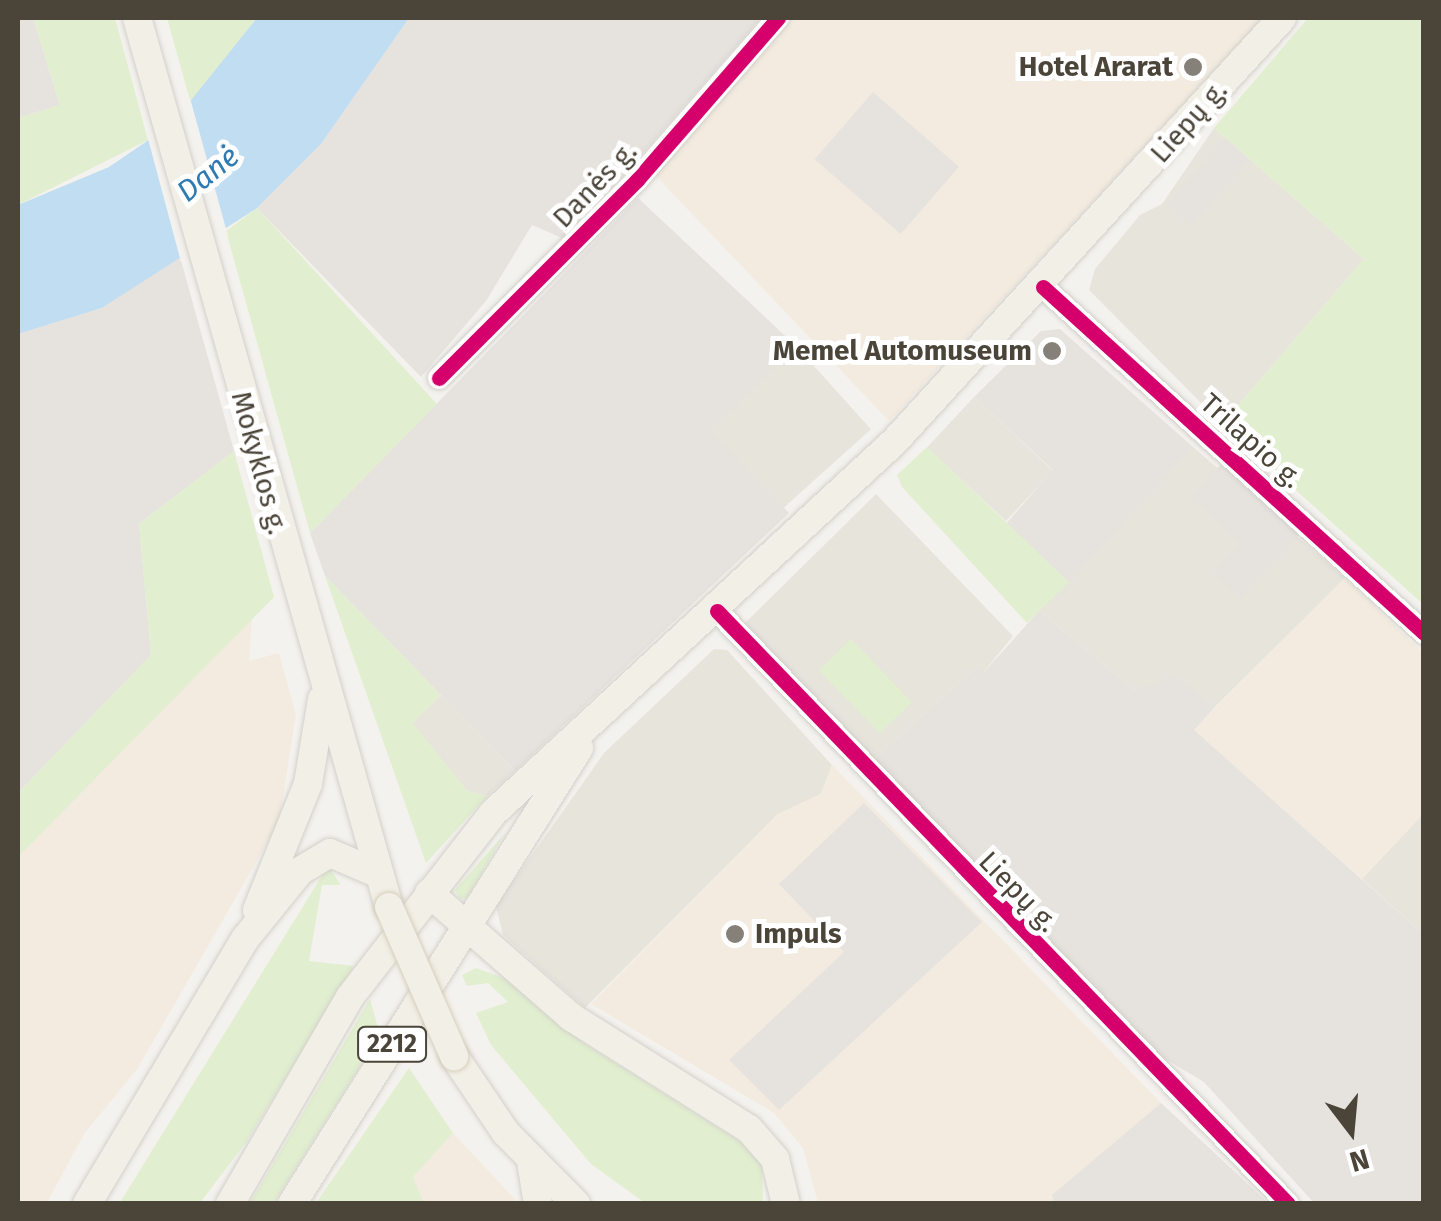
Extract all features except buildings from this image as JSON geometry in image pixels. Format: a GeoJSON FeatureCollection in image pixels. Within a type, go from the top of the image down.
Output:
{"type":"FeatureCollection","features":[{"type":"Feature","properties":{"kind":"main road","name":"Mokyklos g."},"geometry":{"type":"LineString","coordinates":[[137,18],[322,693],[389,907],[454,1056],[531,1161],[576,1204]]}},
{"type":"Feature","properties":{"kind":"main road","name":"Liepų g."},"geometry":{"type":"LineString","coordinates":[[230,1204],[350,997],[493,813],[588,734],[717,612],[1043,287],[1282,18]]}},
{"type":"Feature","properties":{"kind":"main road"},"geometry":{"type":"LineString","coordinates":[[245,939],[308,784],[322,693]]}},
{"type":"Feature","properties":{"kind":"main road","name":"Liepų g."},"geometry":{"type":"LineString","coordinates":[[292,1204],[588,734]]}},
{"type":"Feature","properties":{"kind":"main road"},"geometry":{"type":"LineString","coordinates":[[87,1204],[245,939],[308,862],[350,856],[379,874]]}},
{"type":"Feature","properties":{"kind":"main road"},"geometry":{"type":"LineString","coordinates":[[429,893],[571,1016],[749,1128],[781,1196]]}},
{"type":"Feature","properties":{"kind":"main road"},"geometry":{"type":"LineString","coordinates":[[531,1161],[538,1204]]}},
{"type":"Feature","properties":{"kind":"street","name":"Danės g."},"geometry":{"type":"LineString","coordinates":[[439,378],[637,180],[778,18]]}},
{"type":"Feature","properties":{"kind":"street","name":"Trilapio g."},"geometry":{"type":"LineString","coordinates":[[1043,287],[1424,634]]}},
{"type":"Feature","properties":{"kind":"street","name":"Liepų g."},"geometry":{"type":"LineString","coordinates":[[717,612],[1288,1204]]}},
{"type":"Feature","properties":{"kind":"shaded area"},"geometry":{"type":"Polygon","coordinates":[[[18,18],[33,18],[60,105],[18,118],[18,18]]]}},
{"type":"Feature","properties":{"kind":"shaded area"},"geometry":{"type":"Polygon","coordinates":[[[409,18],[761,18],[567,240],[532,225],[486,301],[421,377],[257,208],[321,144],[409,18]]]}},
{"type":"Feature","properties":{"kind":"shaded area"},"geometry":{"type":"Polygon","coordinates":[[[788,18],[1263,18],[889,421],[655,175],[788,18]]]}},
{"type":"Feature","properties":{"kind":"shaded area"},"geometry":{"type":"Polygon","coordinates":[[[873,92],[959,167],[901,234],[815,159],[873,92]]]}},
{"type":"Feature","properties":{"kind":"shaded area"},"geometry":{"type":"Polygon","coordinates":[[[1214,128],[1364,259],[1222,424],[1089,290],[1095,269],[1140,215],[1162,204],[1214,128]]]}},
{"type":"Feature","properties":{"kind":"shaded area"},"geometry":{"type":"Polygon","coordinates":[[[1225,138],[1249,159],[1191,225],[1167,204],[1225,138]]]}},
{"type":"Feature","properties":{"kind":"shaded area"},"geometry":{"type":"Polygon","coordinates":[[[638,198],[796,346],[710,431],[789,513],[515,771],[325,576],[310,533],[638,198]]]}},
{"type":"Feature","properties":{"kind":"shaded area"},"geometry":{"type":"Polygon","coordinates":[[[180,257],[234,451],[139,524],[151,655],[18,793],[18,334],[102,308],[180,257]]]}},
{"type":"Feature","properties":{"kind":"shaded area"},"geometry":{"type":"Polygon","coordinates":[[[1060,329],[1193,447],[1069,582],[1005,525],[1053,470],[974,397],[1041,331],[1060,329]]]}},
{"type":"Feature","properties":{"kind":"shaded area"},"geometry":{"type":"Polygon","coordinates":[[[796,346],[871,429],[780,511],[705,428],[796,346]]]}},
{"type":"Feature","properties":{"kind":"shaded area"},"geometry":{"type":"Polygon","coordinates":[[[974,397],[1053,471],[1006,521],[927,447],[974,397]]]}},
{"type":"Feature","properties":{"kind":"shaded area"},"geometry":{"type":"Polygon","coordinates":[[[1193,447],[1345,578],[1215,707],[1175,677],[1134,690],[1039,611],[1193,447]]]}},
{"type":"Feature","properties":{"kind":"shaded area"},"geometry":{"type":"Polygon","coordinates":[[[1221,464],[1299,535],[1241,598],[1213,573],[1240,543],[1190,497],[1221,464]]]}},
{"type":"Feature","properties":{"kind":"shaded area"},"geometry":{"type":"Polygon","coordinates":[[[876,494],[1013,636],[983,673],[977,667],[873,760],[745,623],[876,494]]]}},
{"type":"Feature","properties":{"kind":"shaded area"},"geometry":{"type":"Polygon","coordinates":[[[1345,578],[1423,653],[1423,814],[1362,879],[1193,730],[1345,578]]]}},
{"type":"Feature","properties":{"kind":"shaded area"},"geometry":{"type":"Polygon","coordinates":[[[1039,611],[1134,690],[1175,676],[1215,707],[1194,730],[1423,934],[1423,1203],[1314,1203],[1204,1082],[1152,1051],[873,760],[977,667],[984,672],[1039,611]]]}},
{"type":"Feature","properties":{"kind":"shaded area"},"geometry":{"type":"Polygon","coordinates":[[[252,617],[249,661],[279,653],[296,715],[279,822],[138,1068],[84,1134],[47,1203],[18,1204],[18,857],[252,617]]]}},
{"type":"Feature","properties":{"kind":"shaded area"},"geometry":{"type":"Polygon","coordinates":[[[714,649],[727,650],[832,765],[821,794],[778,814],[585,1008],[503,935],[496,906],[604,753],[714,649]]]}},
{"type":"Feature","properties":{"kind":"shaded area"},"geometry":{"type":"Polygon","coordinates":[[[441,695],[515,771],[487,796],[467,791],[412,723],[441,695]]]}},
{"type":"Feature","properties":{"kind":"shaded area"},"geometry":{"type":"Polygon","coordinates":[[[832,765],[1161,1103],[1268,1203],[818,1203],[803,1148],[774,1113],[591,1004],[778,814],[821,794],[832,765]]]}},
{"type":"Feature","properties":{"kind":"shaded area"},"geometry":{"type":"Polygon","coordinates":[[[864,803],[982,922],[779,1110],[729,1060],[844,952],[779,884],[864,803]]]}},
{"type":"Feature","properties":{"kind":"shaded area"},"geometry":{"type":"Polygon","coordinates":[[[1423,814],[1423,934],[1362,879],[1423,814]]]}},
{"type":"Feature","properties":{"kind":"shaded area"},"geometry":{"type":"Polygon","coordinates":[[[1161,1103],[1268,1203],[1054,1203],[1052,1195],[1161,1103]]]}},
{"type":"Feature","properties":{"kind":"shaded area"},"geometry":{"type":"Polygon","coordinates":[[[453,1133],[517,1203],[424,1203],[413,1177],[453,1133]]]}},
{"type":"Feature","properties":{"kind":"green space"},"geometry":{"type":"Polygon","coordinates":[[[33,18],[115,18],[148,140],[18,205],[18,118],[60,105],[33,18]]]}},
{"type":"Feature","properties":{"kind":"green space"},"geometry":{"type":"Polygon","coordinates":[[[167,18],[257,18],[191,104],[167,18]]]}},
{"type":"Feature","properties":{"kind":"green space"},"geometry":{"type":"Polygon","coordinates":[[[1308,18],[1423,18],[1423,604],[1222,424],[1364,259],[1214,128],[1308,18]]]}},
{"type":"Feature","properties":{"kind":"green space"},"geometry":{"type":"Polygon","coordinates":[[[257,208],[437,404],[310,533],[226,231],[257,208]]]}},
{"type":"Feature","properties":{"kind":"green space"},"geometry":{"type":"Polygon","coordinates":[[[927,447],[1069,582],[1027,623],[902,487],[897,475],[927,447]]]}},
{"type":"Feature","properties":{"kind":"green space"},"geometry":{"type":"Polygon","coordinates":[[[234,451],[274,597],[18,857],[18,793],[151,655],[139,524],[234,451]]]}},
{"type":"Feature","properties":{"kind":"green space"},"geometry":{"type":"Polygon","coordinates":[[[325,576],[441,695],[413,723],[467,791],[487,796],[426,863],[325,576]]]}},
{"type":"Feature","properties":{"kind":"green space"},"geometry":{"type":"Polygon","coordinates":[[[851,639],[912,702],[880,734],[819,670],[851,639]]]}},
{"type":"Feature","properties":{"kind":"green space"},"geometry":{"type":"Polygon","coordinates":[[[505,833],[467,898],[460,899],[455,890],[505,833]]]}},
{"type":"Feature","properties":{"kind":"green space"},"geometry":{"type":"Polygon","coordinates":[[[328,866],[341,885],[322,885],[309,961],[354,966],[247,1141],[200,1203],[119,1204],[328,866]]]}},
{"type":"Feature","properties":{"kind":"green space"},"geometry":{"type":"Polygon","coordinates":[[[476,968],[509,980],[582,1042],[744,1144],[762,1165],[763,1203],[645,1203],[591,1164],[491,1045],[476,1013],[508,1002],[488,983],[467,986],[462,975],[476,968]]]}},
{"type":"Feature","properties":{"kind":"green space"},"geometry":{"type":"Polygon","coordinates":[[[370,999],[380,1035],[274,1203],[250,1203],[370,999]]]}},
{"type":"Feature","properties":{"kind":"green space"},"geometry":{"type":"Polygon","coordinates":[[[409,1068],[453,1133],[413,1177],[424,1203],[316,1203],[409,1068]]]}},
{"type":"Feature","properties":{"kind":"water","name":"Danė"},"geometry":{"type":"Polygon","coordinates":[[[257,18],[409,18],[321,144],[257,208],[102,308],[18,334],[18,205],[109,167],[172,124],[257,18]]]}},
{"type":"Feature","properties":{"kind":"pier"},"geometry":{"type":"Polygon","coordinates":[[[190,98],[228,236],[181,262],[147,135],[190,98]]]}},
{"type":"Feature","properties":{"kind":"cycle path"},"geometry":{"type":"LineString","coordinates":[[439,378],[637,180],[778,18]]}},
{"type":"Feature","properties":{"kind":"cycle path"},"geometry":{"type":"LineString","coordinates":[[1043,287],[1424,633]]}},
{"type":"Feature","properties":{"kind":"cycle path"},"geometry":{"type":"LineString","coordinates":[[717,611],[1288,1204]]}},
{"type":"Feature","properties":{"kind":"place","name":"Hotel Ararat"},"geometry":{"type":"Point","coordinates":[1193,67]}},
{"type":"Feature","properties":{"kind":"place","name":"Memel Automuseum"},"geometry":{"type":"Point","coordinates":[1052,351]}},
{"type":"Feature","properties":{"kind":"place","name":"Impuls"},"geometry":{"type":"Point","coordinates":[735,934]}}]}
